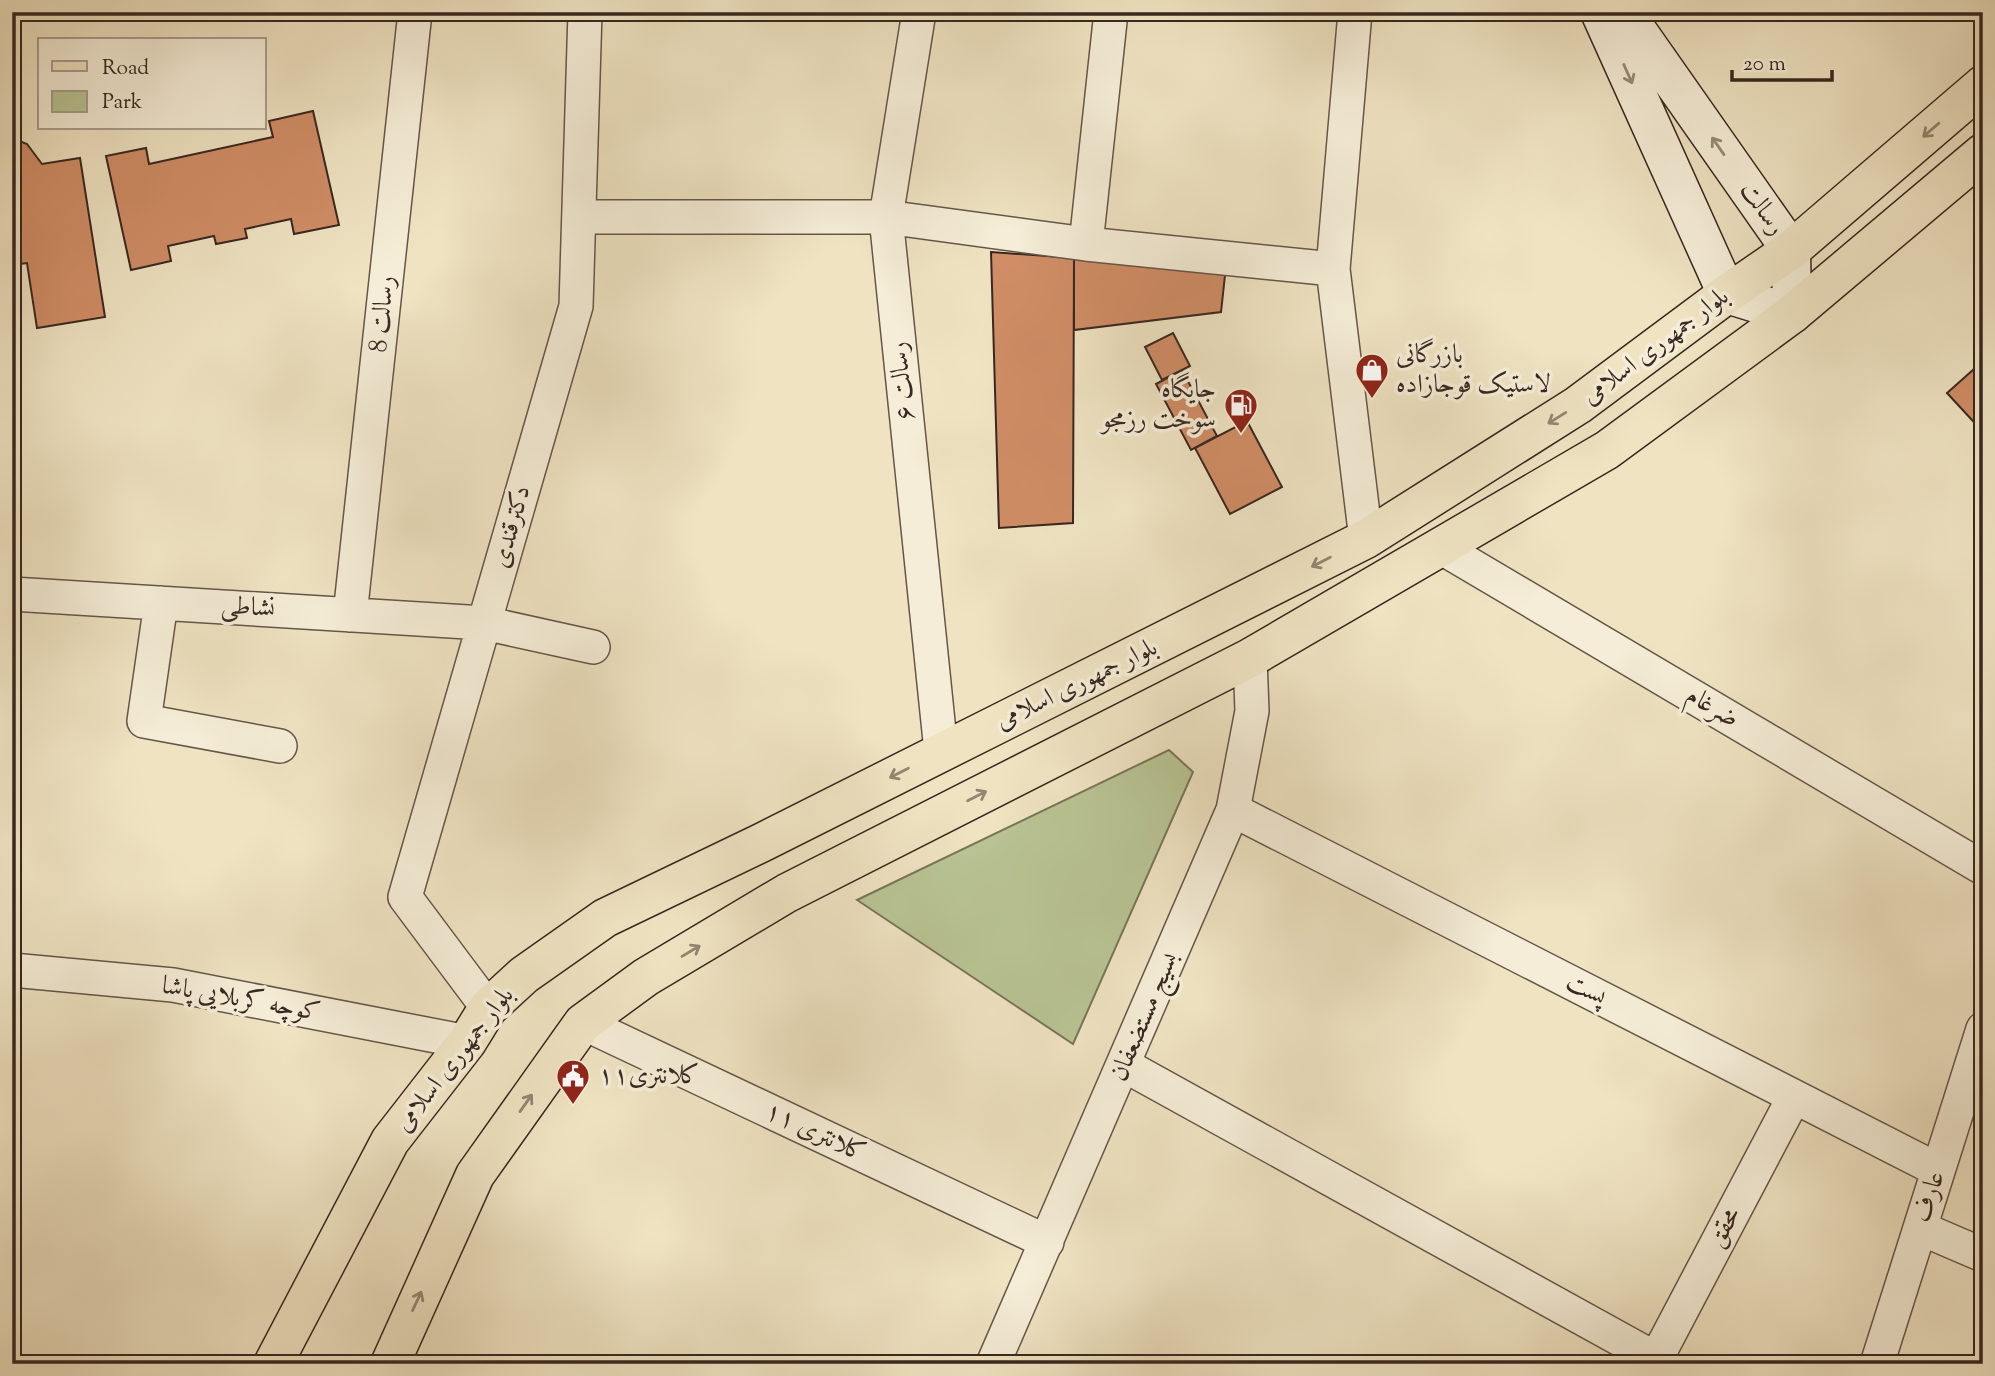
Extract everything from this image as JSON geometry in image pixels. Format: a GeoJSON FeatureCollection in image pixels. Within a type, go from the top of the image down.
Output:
{"type":"FeatureCollection","features":[{"type":"Feature","properties":{"kind":"main road"},"geometry":{"type":"LineString","coordinates":[[1600,12],[1727,294],[1792,314]]}},
{"type":"Feature","properties":{"kind":"main road","name":"رسالت"},"geometry":{"type":"LineString","coordinates":[[1625,12],[1791,250],[1792,314]]}},
{"type":"Feature","properties":{"kind":"main road","name":"بلوار جمهوری اسلامی"},"geometry":{"type":"LineString","coordinates":[[273,1364],[390,1141],[467,1042],[488,1008],[524,975],[605,918],[1227,611],[1366,539],[1578,405],[1791,250],[1983,85]]}},
{"type":"Feature","properties":{"kind":"main road","name":"بلوار جمهوری اسلامی"},"geometry":{"type":"LineString","coordinates":[[390,1364],[475,1175],[583,1023],[646,977],[787,893],[1250,658],[1607,450],[1792,314],[1983,153]]}},
{"type":"Feature","properties":{"kind":"street","name":"رسالت 8"},"geometry":{"type":"LineString","coordinates":[[350,615],[415,12]]}},
{"type":"Feature","properties":{"kind":"street","name":"دکترقندی"},"geometry":{"type":"LineString","coordinates":[[488,1008],[405,897],[576,306],[585,12]]}},
{"type":"Feature","properties":{"kind":"street","name":"رسالت ۶"},"geometry":{"type":"LineString","coordinates":[[919,12],[886,217],[941,751]]}},
{"type":"Feature","properties":{"kind":"street"},"geometry":{"type":"LineString","coordinates":[[1086,244],[1111,12]]}},
{"type":"Feature","properties":{"kind":"street"},"geometry":{"type":"LineString","coordinates":[[1355,12],[1333,269],[1366,539]]}},
{"type":"Feature","properties":{"kind":"street"},"geometry":{"type":"LineString","coordinates":[[579,217],[886,217],[1086,244],[1333,269]]}},
{"type":"Feature","properties":{"kind":"street","name":"ضرغام"},"geometry":{"type":"LineString","coordinates":[[1442,548],[1983,868]]}},
{"type":"Feature","properties":{"kind":"street","name":"نشاطی"},"geometry":{"type":"LineString","coordinates":[[12,594],[484,624],[593,647]]}},
{"type":"Feature","properties":{"kind":"street"},"geometry":{"type":"LineString","coordinates":[[161,603],[144,721],[280,746]]}},
{"type":"Feature","properties":{"kind":"street","name":"بسیج مستضعفان"},"geometry":{"type":"LineString","coordinates":[[993,1364],[1233,810],[1252,711],[1250,658]]}},
{"type":"Feature","properties":{"kind":"street","name":"پست"},"geometry":{"type":"LineString","coordinates":[[1233,810],[1938,1170]]}},
{"type":"Feature","properties":{"kind":"street","name":"کوچه کربلایی پاشا"},"geometry":{"type":"LineString","coordinates":[[12,970],[173,985],[467,1042]]}},
{"type":"Feature","properties":{"kind":"street","name":"کلانتری ۱۱"},"geometry":{"type":"LineString","coordinates":[[583,1023],[1046,1242]]}},
{"type":"Feature","properties":{"kind":"street","name":"عارف"},"geometry":{"type":"LineString","coordinates":[[1877,1364],[1983,1029]]}},
{"type":"Feature","properties":{"kind":"street"},"geometry":{"type":"LineString","coordinates":[[1124,1065],[1660,1361]]}},
{"type":"Feature","properties":{"kind":"street","name":"محقق"},"geometry":{"type":"LineString","coordinates":[[1660,1361],[1794,1097]]}},
{"type":"Feature","properties":{"kind":"street"},"geometry":{"type":"LineString","coordinates":[[1920,1228],[1983,1255]]}},
{"type":"Feature","properties":{"kind":"green space"},"geometry":{"type":"Polygon","coordinates":[[[1169,750],[1193,772],[1073,1044],[857,900],[1169,750]]]}},
{"type":"Feature","properties":{"kind":"building"},"geometry":{"type":"Polygon","coordinates":[[[313,111],[339,225],[294,234],[291,219],[245,229],[247,238],[216,244],[214,236],[168,246],[171,261],[131,270],[106,156],[146,148],[149,164],[273,137],[269,121],[313,111]]]}},
{"type":"Feature","properties":{"kind":"building"},"geometry":{"type":"Polygon","coordinates":[[[12,138],[27,144],[42,164],[80,158],[105,317],[37,328],[27,263],[12,265],[12,138]]]}},
{"type":"Feature","properties":{"kind":"building"},"geometry":{"type":"Polygon","coordinates":[[[991,252],[1074,258],[1073,523],[999,528],[991,252]]]}},
{"type":"Feature","properties":{"kind":"building"},"geometry":{"type":"Polygon","coordinates":[[[1074,258],[1226,266],[1221,312],[1074,330],[1074,258]]]}},
{"type":"Feature","properties":{"kind":"building"},"geometry":{"type":"Polygon","coordinates":[[[1173,333],[1190,366],[1162,380],[1145,347],[1173,333]]]}},
{"type":"Feature","properties":{"kind":"building"},"geometry":{"type":"Polygon","coordinates":[[[1983,361],[1983,432],[1947,393],[1983,361]]]}},
{"type":"Feature","properties":{"kind":"building"},"geometry":{"type":"Polygon","coordinates":[[[1182,370],[1217,436],[1191,450],[1156,384],[1182,370]]]}},
{"type":"Feature","properties":{"kind":"building"},"geometry":{"type":"Polygon","coordinates":[[[1247,421],[1282,487],[1230,514],[1195,448],[1247,421]]]}},
{"type":"Feature","properties":{"kind":"place","name":"بازرگانی لاستیک قوجازاده"},"geometry":{"type":"Point","coordinates":[1372,400]}},
{"type":"Feature","properties":{"kind":"place","name":"جایگاه سوخت رزمجو"},"geometry":{"type":"Point","coordinates":[1241,435]}},
{"type":"Feature","properties":{"kind":"place","name":"کلانتری۱۱"},"geometry":{"type":"Point","coordinates":[573,1106]}}]}
